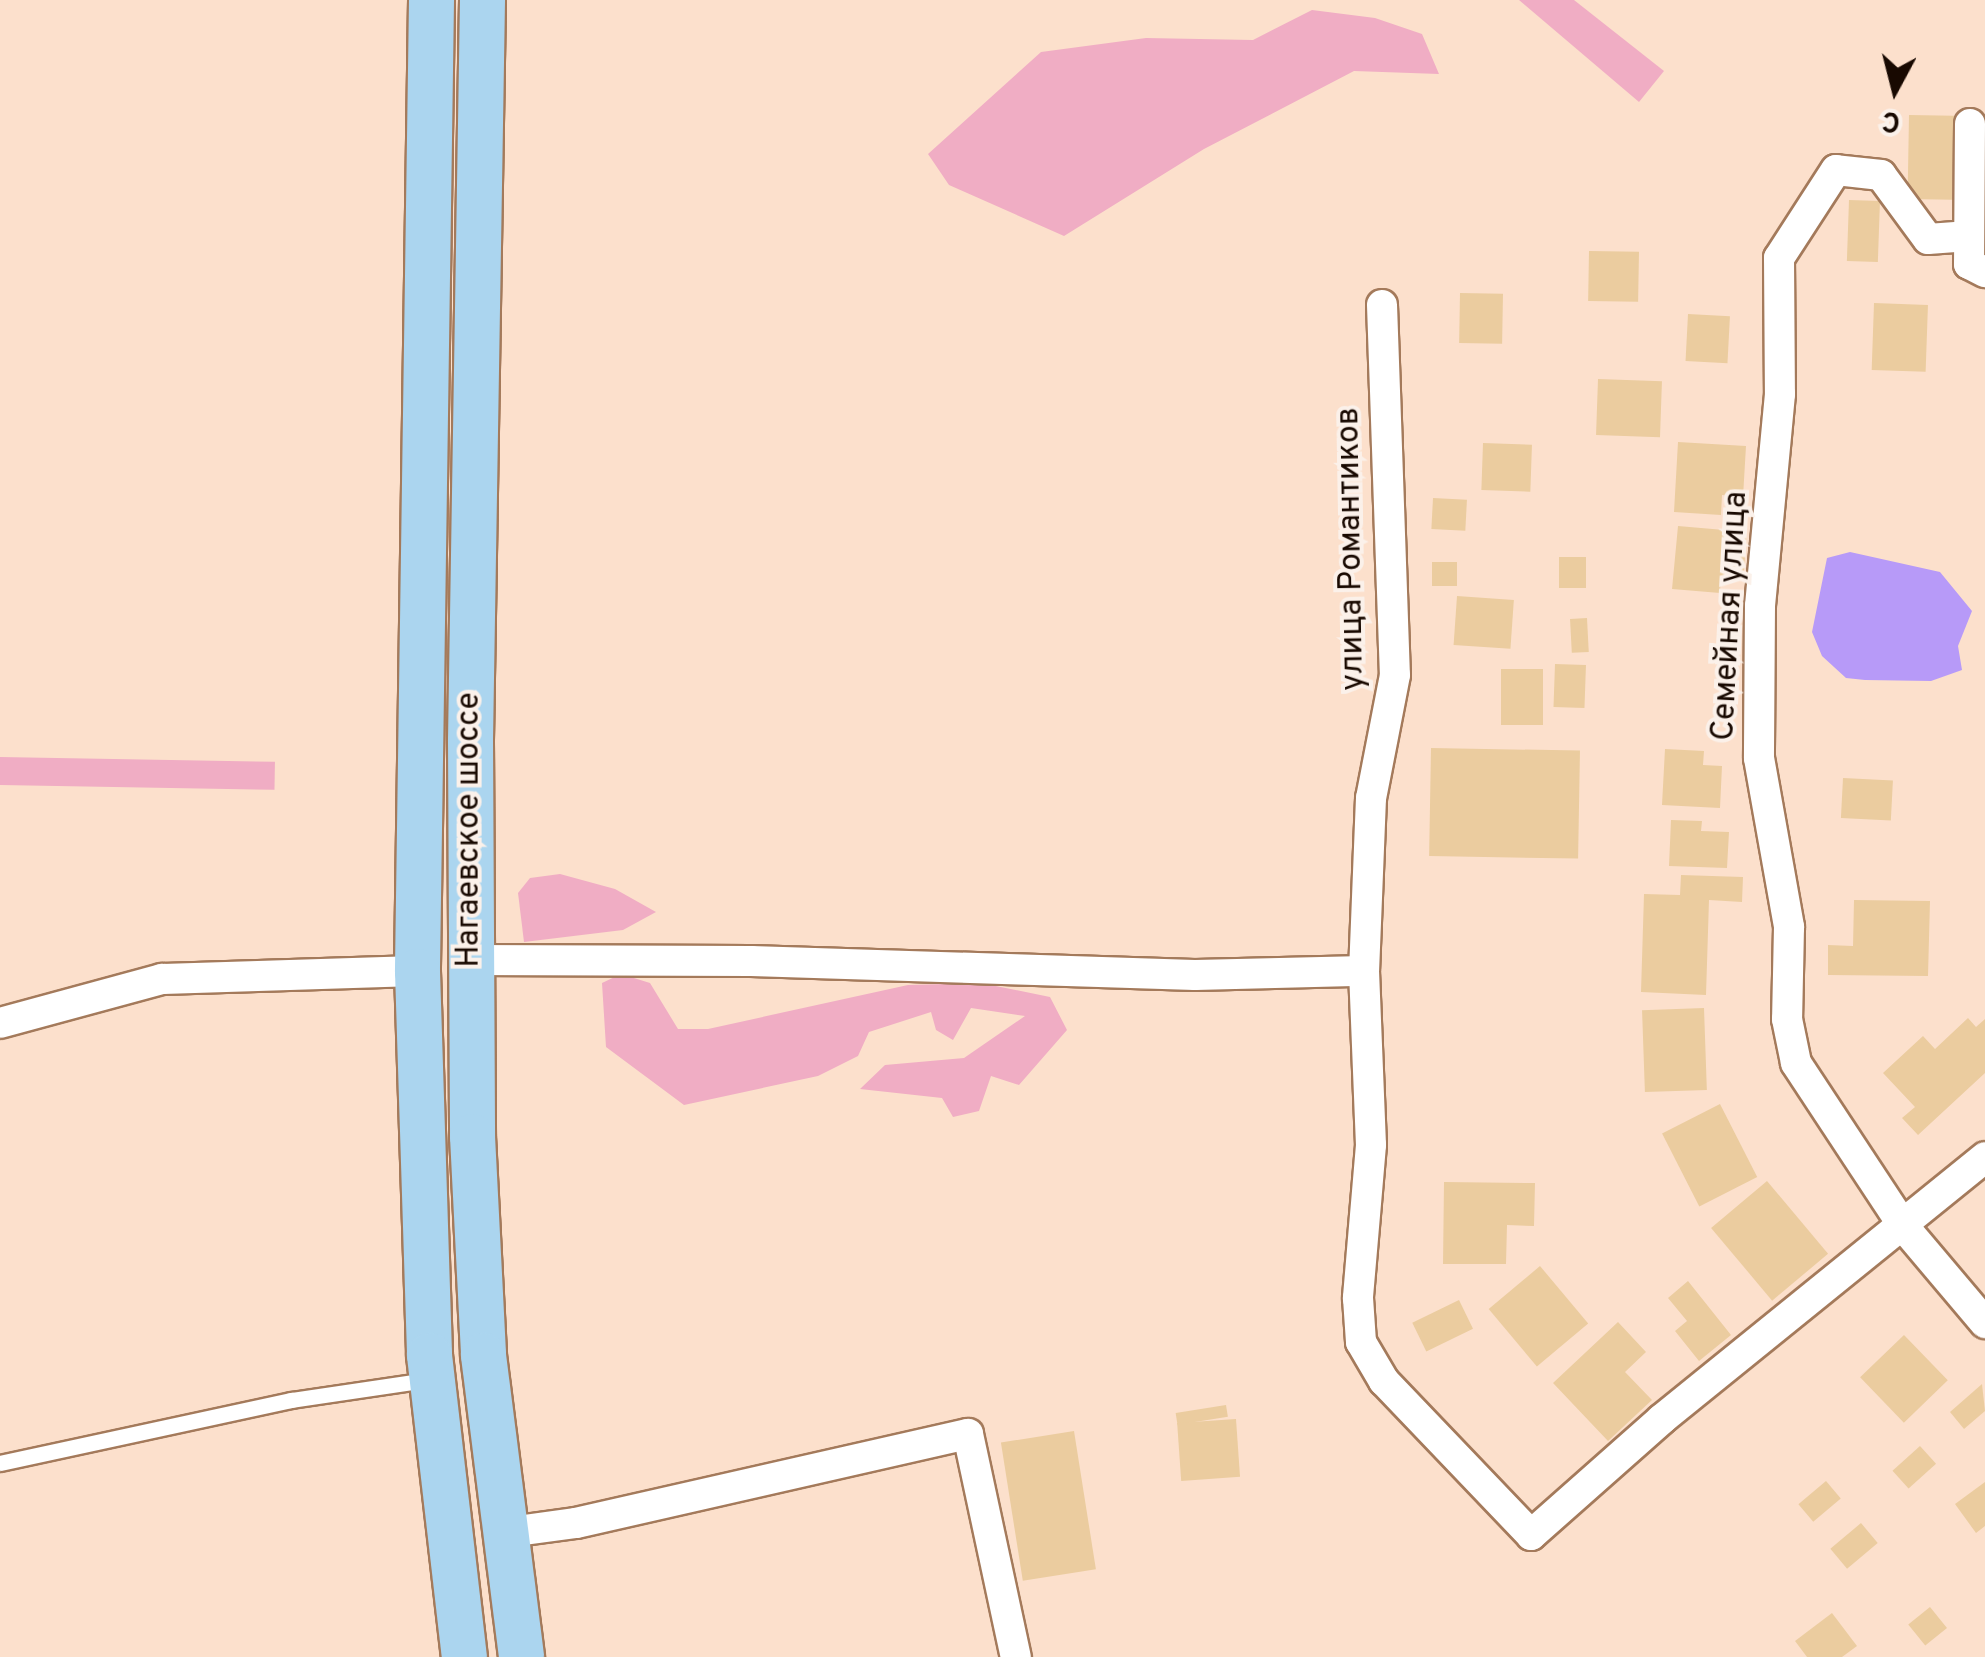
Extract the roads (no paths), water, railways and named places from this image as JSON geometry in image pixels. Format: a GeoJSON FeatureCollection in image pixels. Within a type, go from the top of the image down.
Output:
{"type":"FeatureCollection","features":[{"type":"Feature","properties":{"kind":"main road"},"geometry":{"type":"LineString","coordinates":[[412,0],[420,732]]}},
{"type":"Feature","properties":{"kind":"main road","name":"Нагаевское шоссе"},"geometry":{"type":"LineString","coordinates":[[431,0],[417,970],[432,1380],[464,1657]]}},
{"type":"Feature","properties":{"kind":"main road","name":"Нагаевское шоссе"},"geometry":{"type":"LineString","coordinates":[[482,0],[475,256],[468,960],[483,1355],[520,1657]]}},
{"type":"Feature","properties":{"kind":"main road"},"geometry":{"type":"LineString","coordinates":[[475,256],[495,0]]}},
{"type":"Feature","properties":{"kind":"street"},"geometry":{"type":"LineString","coordinates":[[1970,124],[1970,264],[1985,272]]}},
{"type":"Feature","properties":{"kind":"street","name":"Семейная улица"},"geometry":{"type":"LineString","coordinates":[[1970,236],[1928,240],[1881,175],[1836,170],[1779,258],[1780,394],[1760,606],[1759,758],[1789,927],[1787,1019],[1796,1063],[1904,1227],[1985,1323]]}},
{"type":"Feature","properties":{"kind":"street","name":"улица Романтиков"},"geometry":{"type":"LineString","coordinates":[[1382,304],[1395,675],[1372,798],[1364,971],[1372,1145],[1358,1298],[1361,1342],[1384,1381],[1531,1535],[1662,1419],[1904,1227]]}},
{"type":"Feature","properties":{"kind":"street"},"geometry":{"type":"LineString","coordinates":[[468,960],[1195,974],[1364,971]]}},
{"type":"Feature","properties":{"kind":"street"},"geometry":{"type":"LineString","coordinates":[[0,1023],[162,979],[417,970]]}},
{"type":"Feature","properties":{"kind":"street"},"geometry":{"type":"LineString","coordinates":[[1904,1227],[1985,1157]]}},
{"type":"Feature","properties":{"kind":"street"},"geometry":{"type":"LineString","coordinates":[[502,1533],[576,1523],[968,1434],[1016,1657]]}},
{"type":"Feature","properties":{"kind":"lane"},"geometry":{"type":"LineString","coordinates":[[0,1463],[292,1400],[432,1380]]}}]}
